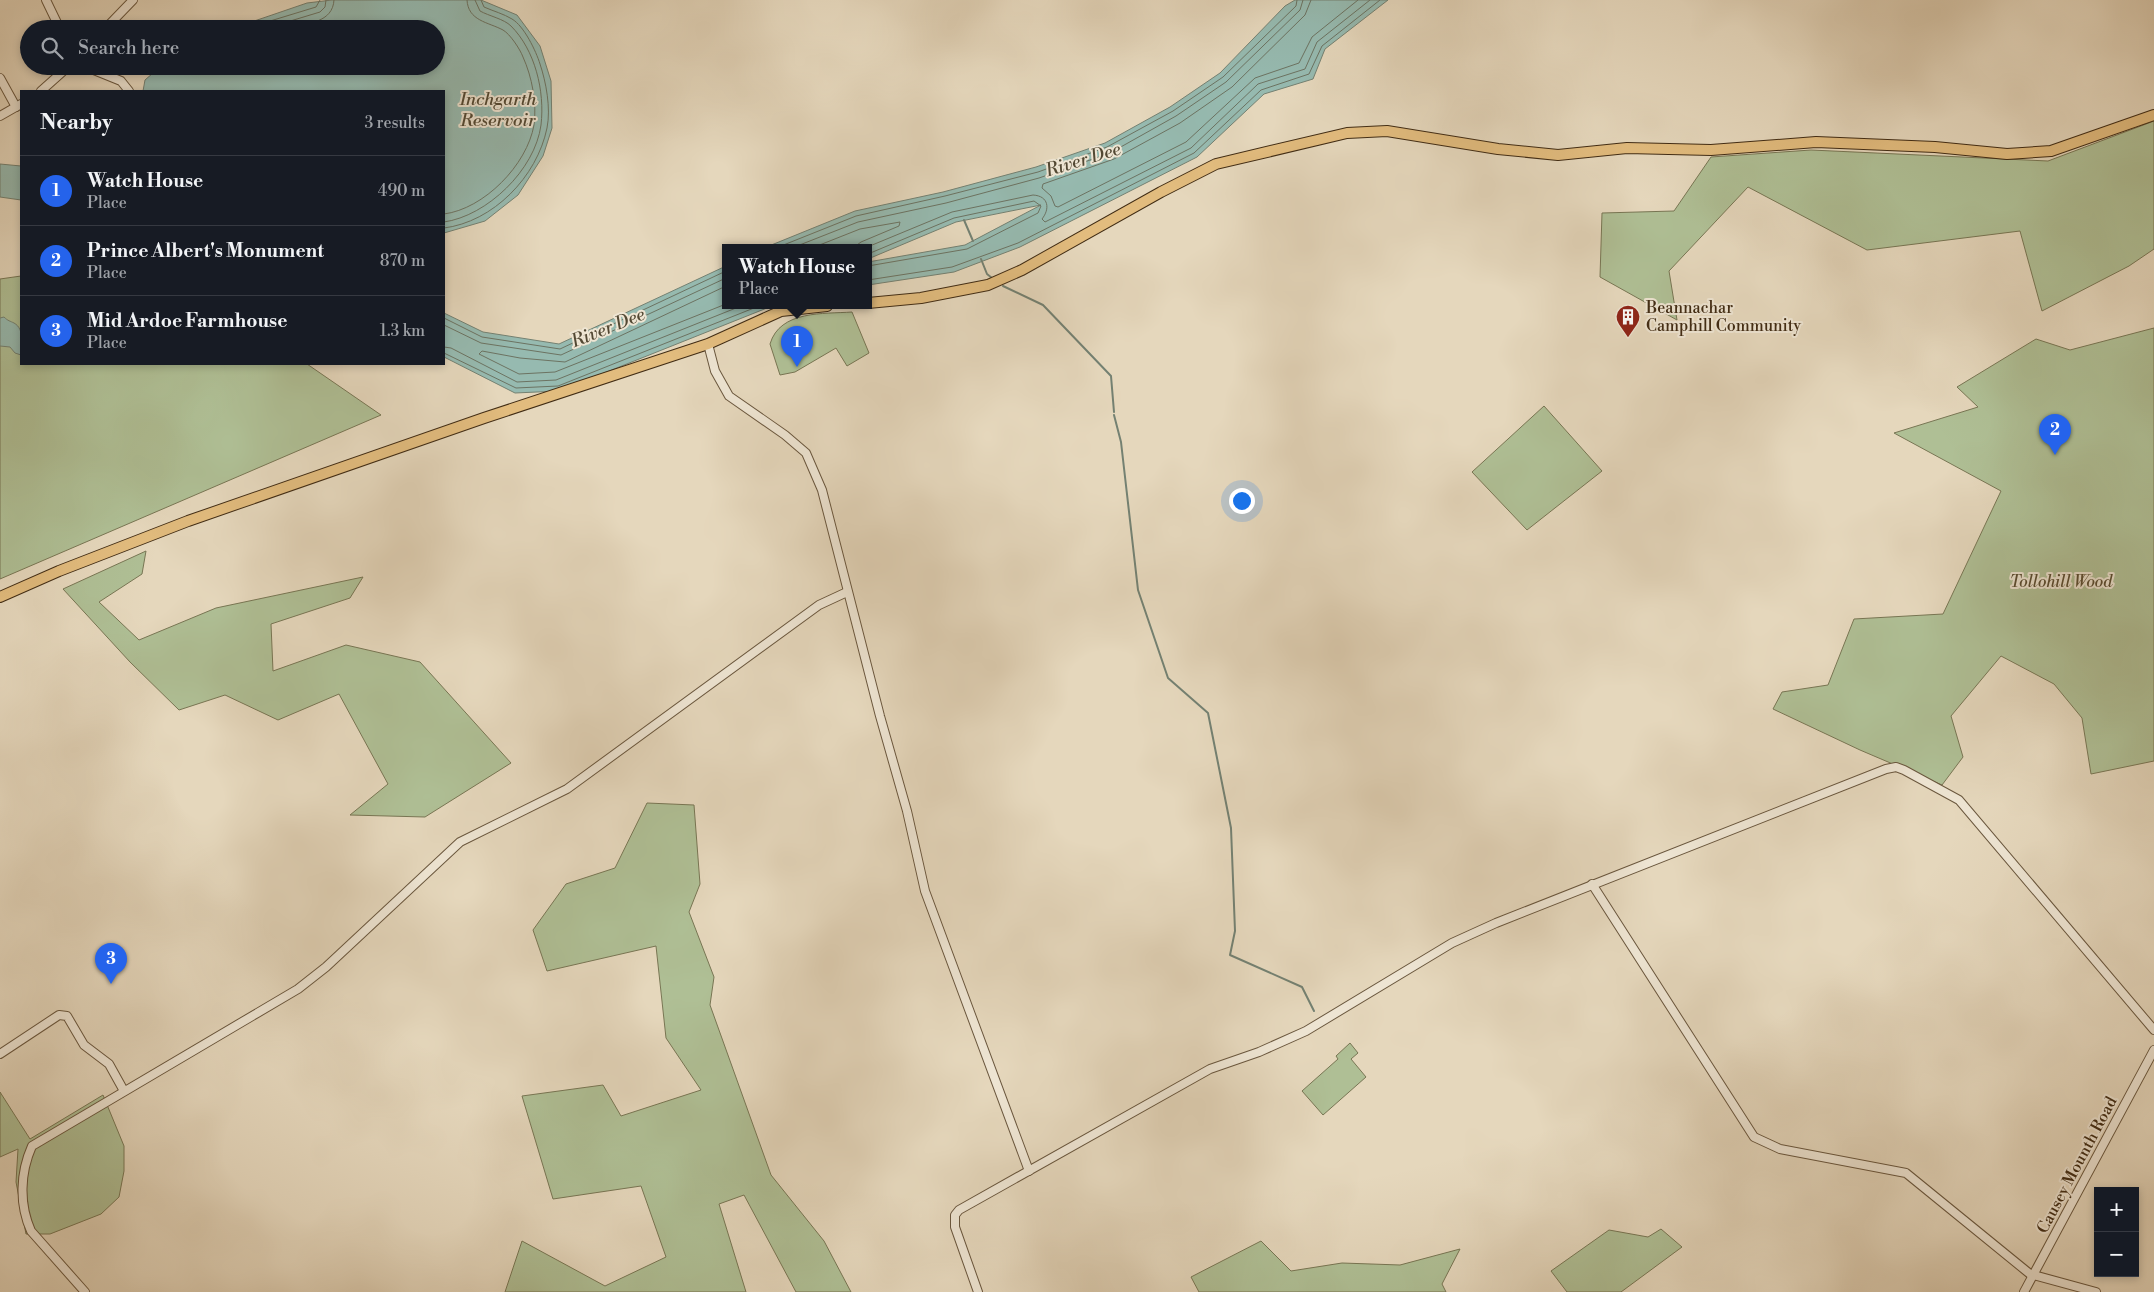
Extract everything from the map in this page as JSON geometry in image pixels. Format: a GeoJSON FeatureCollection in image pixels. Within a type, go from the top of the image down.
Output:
{"type":"FeatureCollection","features":[{"type":"Feature","properties":{"kind":"main road"},"geometry":{"type":"LineString","coordinates":[[872,303],[921,298],[988,285],[1022,270],[1160,192],[1216,164],[1347,133],[1387,131],[1498,149],[1558,155],[1627,148],[1711,150],[1816,142],[1935,147],[2007,154],[2051,151],[2154,115]]}},
{"type":"Feature","properties":{"kind":"main road"},"geometry":{"type":"LineString","coordinates":[[0,598],[59,571],[188,521],[493,415],[708,344],[781,311],[799,309]]}},
{"type":"Feature","properties":{"kind":"street"},"geometry":{"type":"LineString","coordinates":[[46,0],[56,20]]}},
{"type":"Feature","properties":{"kind":"street"},"geometry":{"type":"LineString","coordinates":[[114,20],[133,0]]}},
{"type":"Feature","properties":{"kind":"street"},"geometry":{"type":"LineString","coordinates":[[42,90],[59,75]]}},
{"type":"Feature","properties":{"kind":"street"},"geometry":{"type":"LineString","coordinates":[[106,75],[121,81],[128,90]]}},
{"type":"Feature","properties":{"kind":"street"},"geometry":{"type":"LineString","coordinates":[[0,78],[19,106],[0,116]]}},
{"type":"Feature","properties":{"kind":"street"},"geometry":{"type":"LineString","coordinates":[[708,344],[715,371],[729,396],[785,435],[806,453],[822,490],[847,592],[907,812],[925,891],[1029,1171]]}},
{"type":"Feature","properties":{"kind":"street"},"geometry":{"type":"LineString","coordinates":[[85,1292],[31,1231],[23,1205],[24,1172],[28,1156],[36,1142],[298,989],[326,967],[460,842],[567,789],[819,605],[847,592]]}},
{"type":"Feature","properties":{"kind":"street"},"geometry":{"type":"LineString","coordinates":[[978,1292],[955,1227],[955,1215],[959,1210],[1210,1069],[1259,1052],[1306,1031],[1452,943],[1592,884],[1886,768],[1896,767],[1932,784],[1959,800],[2154,1030]]}},
{"type":"Feature","properties":{"kind":"street"},"geometry":{"type":"LineString","coordinates":[[1592,884],[1754,1137],[1780,1149],[1906,1173],[2032,1275],[2096,1292]]}},
{"type":"Feature","properties":{"kind":"street"},"geometry":{"type":"LineString","coordinates":[[0,1054],[63,1014],[67,1016],[84,1045],[109,1064],[124,1091]]}},
{"type":"Feature","properties":{"kind":"street","name":"Causey Mounth Road"},"geometry":{"type":"LineString","coordinates":[[2024,1292],[2154,1050]]}},
{"type":"Feature","properties":{"kind":"green space"},"geometry":{"type":"Polygon","coordinates":[[[2154,121],[2154,249],[2129,266],[2042,311],[2020,231],[1867,250],[1748,187],[1669,271],[1677,320],[1600,277],[1602,213],[1674,211],[1711,157],[1811,150],[2048,161],[2154,121]]]}},
{"type":"Feature","properties":{"kind":"green space"},"geometry":{"type":"Polygon","coordinates":[[[20,276],[20,365],[308,365],[381,415],[0,579],[0,279],[20,276]]]}},
{"type":"Feature","properties":{"kind":"green space"},"geometry":{"type":"Polygon","coordinates":[[[852,312],[869,353],[847,366],[836,348],[795,372],[780,375],[770,344],[775,333],[783,325],[793,319],[804,316],[852,312]]]}},
{"type":"Feature","properties":{"kind":"green space","name":"Tollohill Wood"},"geometry":{"type":"Polygon","coordinates":[[[2154,328],[2154,761],[2091,774],[2082,718],[2054,684],[2001,656],[1951,716],[1963,757],[1942,785],[1860,750],[1773,709],[1782,692],[1828,685],[1854,619],[1943,614],[2001,491],[1894,433],[1978,407],[1957,387],[2036,339],[2070,350],[2154,328]]]}},
{"type":"Feature","properties":{"kind":"green space"},"geometry":{"type":"Polygon","coordinates":[[[1544,406],[1602,471],[1527,530],[1472,472],[1544,406]]]}},
{"type":"Feature","properties":{"kind":"green space"},"geometry":{"type":"Polygon","coordinates":[[[146,551],[142,574],[99,602],[139,640],[216,608],[363,577],[350,598],[271,624],[273,671],[346,645],[420,662],[511,763],[425,817],[350,815],[388,784],[339,694],[278,720],[225,695],[179,710],[130,662],[63,589],[146,551]]]}},
{"type":"Feature","properties":{"kind":"green space"},"geometry":{"type":"Polygon","coordinates":[[[647,803],[694,805],[700,884],[689,912],[714,977],[710,1005],[771,1175],[824,1241],[851,1292],[796,1292],[744,1195],[719,1204],[746,1292],[505,1292],[522,1241],[605,1286],[666,1257],[641,1186],[553,1199],[522,1096],[603,1085],[621,1116],[701,1090],[666,1038],[656,946],[547,971],[533,930],[566,884],[615,868],[647,803]]]}},
{"type":"Feature","properties":{"kind":"green space"},"geometry":{"type":"Polygon","coordinates":[[[1350,1043],[1358,1053],[1351,1059],[1366,1077],[1323,1115],[1302,1091],[1338,1059],[1336,1056],[1350,1043]]]}},
{"type":"Feature","properties":{"kind":"green space"},"geometry":{"type":"Polygon","coordinates":[[[0,1092],[30,1139],[103,1095],[124,1146],[124,1171],[119,1197],[101,1214],[50,1234],[26,1234],[16,1182],[18,1149],[0,1157],[0,1092]]]}},
{"type":"Feature","properties":{"kind":"green space"},"geometry":{"type":"Polygon","coordinates":[[[1661,1229],[1682,1247],[1621,1292],[1567,1292],[1551,1271],[1609,1230],[1648,1237],[1661,1229]]]}},
{"type":"Feature","properties":{"kind":"green space"},"geometry":{"type":"Polygon","coordinates":[[[1261,1241],[1291,1271],[1342,1263],[1400,1265],[1460,1249],[1442,1284],[1446,1292],[1199,1292],[1191,1277],[1261,1241]]]}},
{"type":"Feature","properties":{"kind":"water","name":"Inchgarth Reservoir"},"geometry":{"type":"Polygon","coordinates":[[[332,0],[481,0],[517,15],[540,46],[551,81],[552,128],[543,156],[518,195],[485,221],[445,233],[445,90],[143,90],[145,80],[151,75],[445,75],[445,20],[257,20],[307,3],[332,0]]]}},
{"type":"Feature","properties":{"kind":"water","name":"River Dee"},"geometry":{"type":"Polygon","coordinates":[[[1295,0],[1388,0],[1325,49],[1313,79],[1264,94],[1197,157],[1020,247],[954,272],[872,284],[872,261],[965,245],[1041,205],[956,222],[872,257],[872,244],[774,244],[855,211],[943,192],[1036,167],[1105,143],[1170,107],[1220,73],[1285,6],[1295,0]]]}},
{"type":"Feature","properties":{"kind":"water"},"geometry":{"type":"Polygon","coordinates":[[[0,164],[20,166],[20,200],[0,197],[0,164]]]}},
{"type":"Feature","properties":{"kind":"water","name":"River Dee"},"geometry":{"type":"Polygon","coordinates":[[[722,268],[722,309],[764,309],[559,391],[515,393],[445,358],[445,313],[483,332],[559,344],[722,268]]]}},
{"type":"Feature","properties":{"kind":"water"},"geometry":{"type":"Polygon","coordinates":[[[4,317],[20,329],[20,355],[15,353],[10,347],[0,346],[0,318],[4,317]]]}},
{"type":"Feature","properties":{"kind":"waterway"},"geometry":{"type":"LineString","coordinates":[[964,220],[973,241]]}},
{"type":"Feature","properties":{"kind":"waterway"},"geometry":{"type":"LineString","coordinates":[[981,259],[987,274],[992,278]]}},
{"type":"Feature","properties":{"kind":"waterway"},"geometry":{"type":"LineString","coordinates":[[1003,286],[1043,305],[1111,376],[1114,412]]}},
{"type":"Feature","properties":{"kind":"waterway"},"geometry":{"type":"LineString","coordinates":[[1114,415],[1121,442],[1138,590],[1168,678],[1208,713],[1231,828],[1235,931],[1230,955],[1302,987],[1314,1011]]}},
{"type":"Feature","properties":{"kind":"place","name":"Beannachar Camphill Community"},"geometry":{"type":"Point","coordinates":[1628,338]}},
{"type":"Feature","properties":{"kind":"place","name":"Watch House"},"geometry":{"type":"Point","coordinates":[797,367]}},
{"type":"Feature","properties":{"kind":"place","name":"Prince Albert's Monument"},"geometry":{"type":"Point","coordinates":[2055,455]}},
{"type":"Feature","properties":{"kind":"place","name":"Mid Ardoe Farmhouse"},"geometry":{"type":"Point","coordinates":[111,984]}}]}
